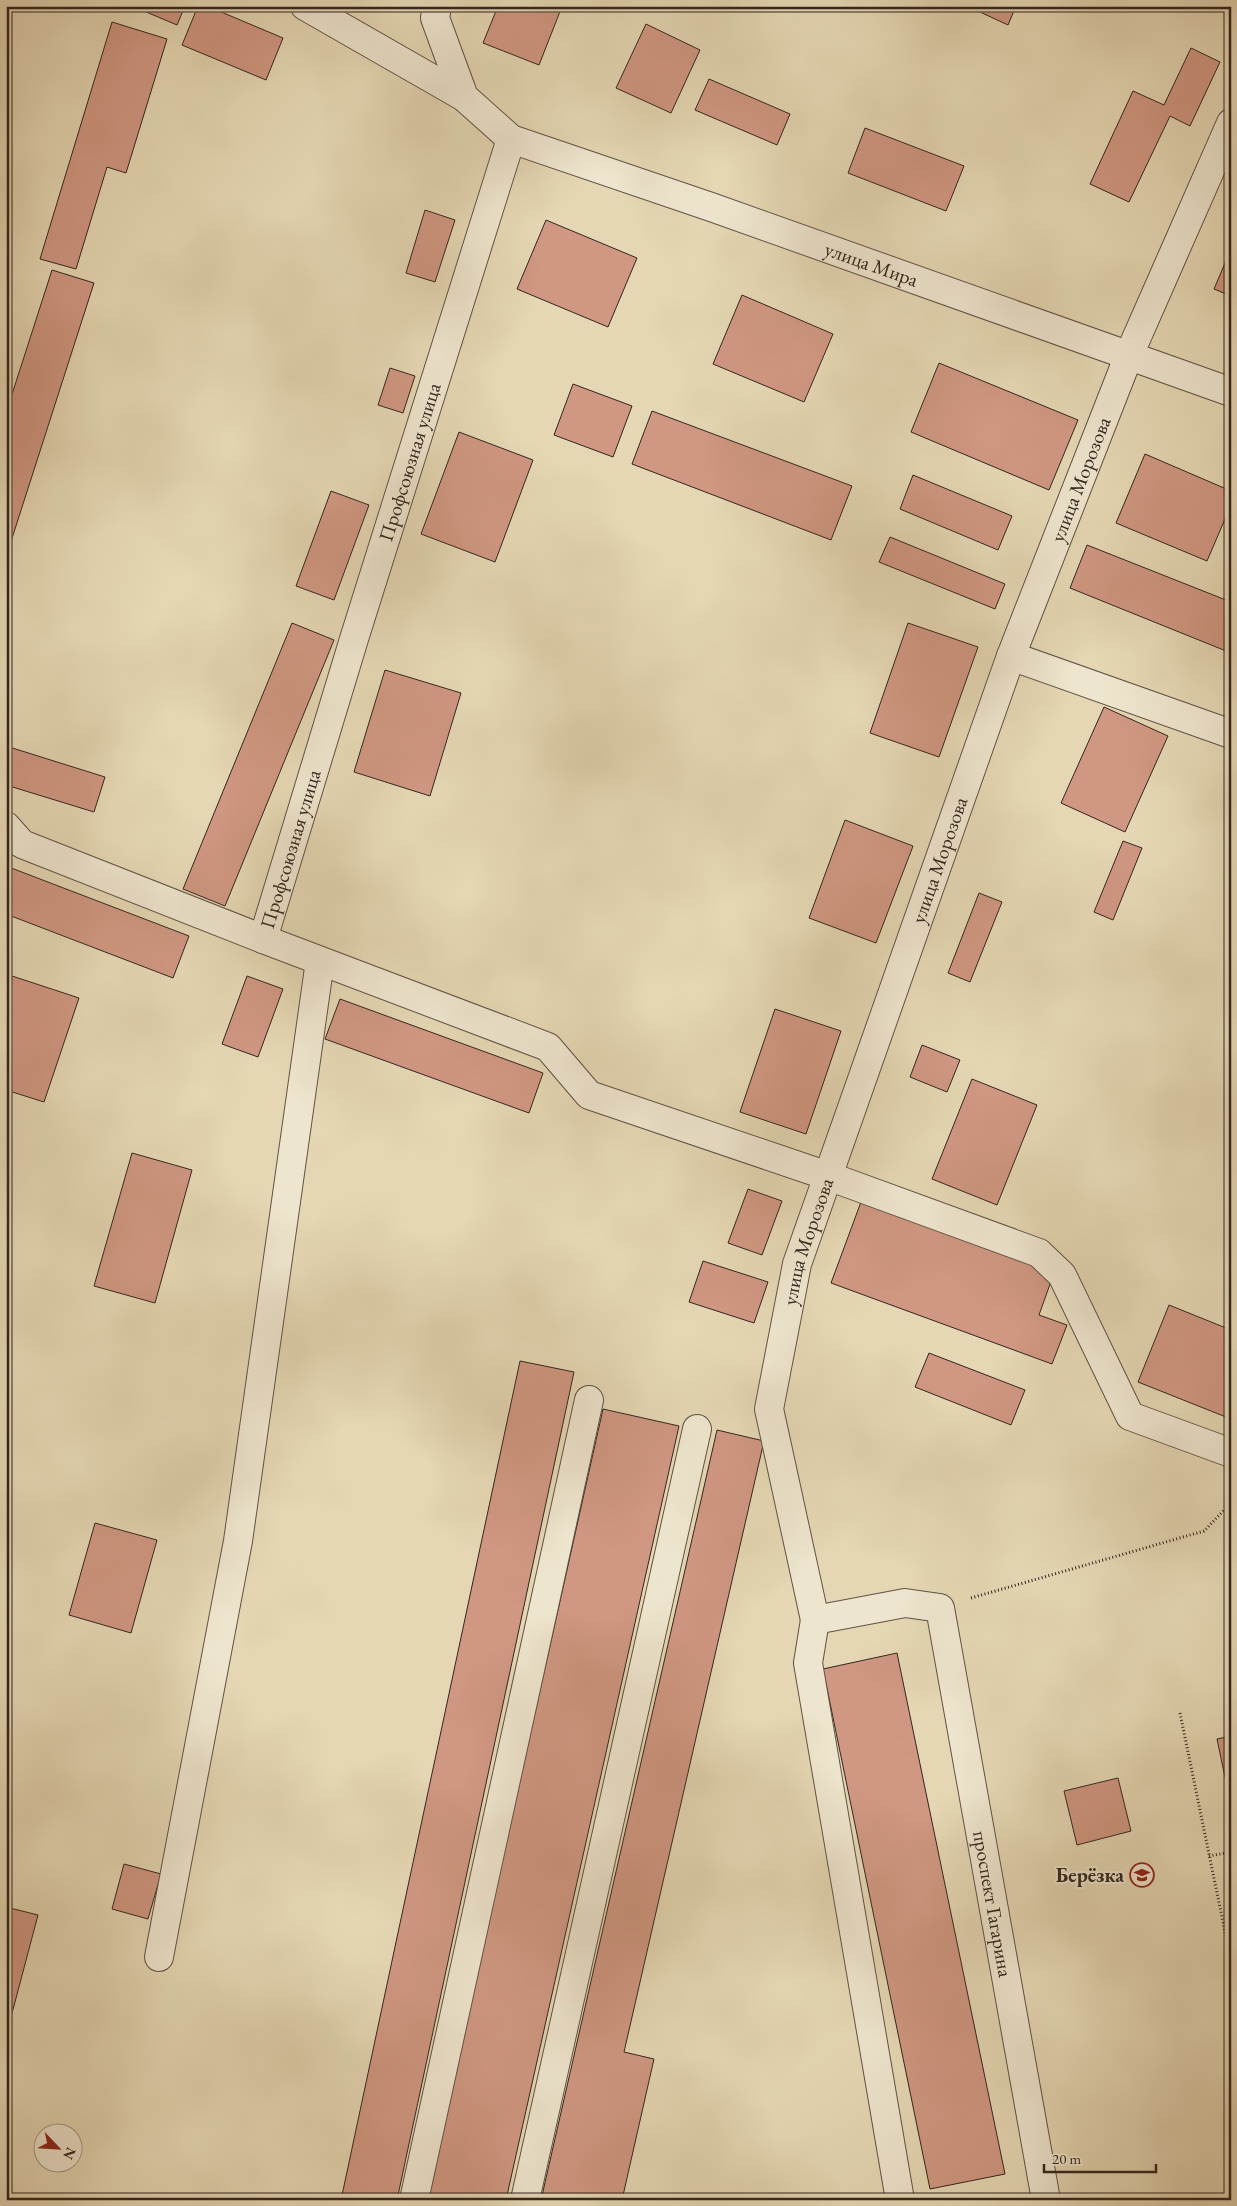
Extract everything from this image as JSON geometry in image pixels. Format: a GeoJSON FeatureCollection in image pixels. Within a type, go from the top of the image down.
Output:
{"type":"FeatureCollection","features":[{"type":"Feature","properties":{"kind":"street"},"geometry":{"type":"LineString","coordinates":[[305,6],[464,97],[511,139]]}},
{"type":"Feature","properties":{"kind":"street"},"geometry":{"type":"LineString","coordinates":[[437,6],[435,18],[464,97]]}},
{"type":"Feature","properties":{"kind":"street","name":"улица Морозова"},"geometry":{"type":"LineString","coordinates":[[815,1620],[769,1409],[797,1264],[1011,656],[1129,354],[1231,123]]}},
{"type":"Feature","properties":{"kind":"street","name":"улица Мира"},"geometry":{"type":"LineString","coordinates":[[511,139],[1129,354],[1231,392]]}},
{"type":"Feature","properties":{"kind":"street","name":"Профсоюзная улица"},"geometry":{"type":"LineString","coordinates":[[263,939],[354,639],[511,139]]}},
{"type":"Feature","properties":{"kind":"street"},"geometry":{"type":"LineString","coordinates":[[1011,656],[1231,734]]}},
{"type":"Feature","properties":{"kind":"street"},"geometry":{"type":"LineString","coordinates":[[6,826],[22,844],[320,961],[548,1047],[589,1095],[828,1176],[1039,1253],[1062,1275],[1130,1416],[1231,1453]]}},
{"type":"Feature","properties":{"kind":"street"},"geometry":{"type":"LineString","coordinates":[[159,1957],[238,1541],[320,961]]}},
{"type":"Feature","properties":{"kind":"street"},"geometry":{"type":"LineString","coordinates":[[414,2200],[589,1400]]}},
{"type":"Feature","properties":{"kind":"street"},"geometry":{"type":"LineString","coordinates":[[525,2200],[697,1429]]}},
{"type":"Feature","properties":{"kind":"street"},"geometry":{"type":"LineString","coordinates":[[900,2200],[808,1663],[815,1620],[905,1604],[940,1608]]}},
{"type":"Feature","properties":{"kind":"street","name":"проспект Гагарина"},"geometry":{"type":"LineString","coordinates":[[940,1608],[1046,2200]]}},
{"type":"Feature","properties":{"kind":"path"},"geometry":{"type":"LineString","coordinates":[[940,1608],[1204,1531],[1231,1504]]}},
{"type":"Feature","properties":{"kind":"path"},"geometry":{"type":"LineString","coordinates":[[1180,1713],[1231,1960]]}},
{"type":"Feature","properties":{"kind":"path"},"geometry":{"type":"LineString","coordinates":[[1209,1856],[1231,1852]]}},
{"type":"Feature","properties":{"kind":"building"},"geometry":{"type":"Polygon","coordinates":[[[132,6],[185,6],[177,25],[132,6]]]}},
{"type":"Feature","properties":{"kind":"building"},"geometry":{"type":"Polygon","coordinates":[[[198,6],[207,6],[283,38],[266,80],[182,45],[198,6]]]}},
{"type":"Feature","properties":{"kind":"building"},"geometry":{"type":"Polygon","coordinates":[[[498,6],[555,6],[561,9],[539,65],[483,43],[498,6]]]}},
{"type":"Feature","properties":{"kind":"building"},"geometry":{"type":"Polygon","coordinates":[[[967,6],[1016,6],[1008,25],[967,6]]]}},
{"type":"Feature","properties":{"kind":"building"},"geometry":{"type":"Polygon","coordinates":[[[112,22],[167,39],[126,173],[107,167],[76,269],[40,259],[112,22]]]}},
{"type":"Feature","properties":{"kind":"building"},"geometry":{"type":"Polygon","coordinates":[[[646,24],[700,50],[671,113],[616,88],[646,24]]]}},
{"type":"Feature","properties":{"kind":"building"},"geometry":{"type":"Polygon","coordinates":[[[1191,48],[1220,62],[1190,126],[1170,116],[1129,202],[1090,184],[1133,91],[1164,105],[1191,48]]]}},
{"type":"Feature","properties":{"kind":"building"},"geometry":{"type":"Polygon","coordinates":[[[709,79],[790,114],[777,145],[695,110],[709,79]]]}},
{"type":"Feature","properties":{"kind":"building"},"geometry":{"type":"Polygon","coordinates":[[[865,128],[964,166],[946,211],[848,173],[865,128]]]}},
{"type":"Feature","properties":{"kind":"building"},"geometry":{"type":"Polygon","coordinates":[[[425,210],[455,220],[435,282],[406,273],[425,210]]]}},
{"type":"Feature","properties":{"kind":"building"},"geometry":{"type":"Polygon","coordinates":[[[546,220],[637,258],[608,327],[517,289],[546,220]]]}},
{"type":"Feature","properties":{"kind":"building"},"geometry":{"type":"Polygon","coordinates":[[[1231,249],[1231,296],[1214,289],[1231,249]]]}},
{"type":"Feature","properties":{"kind":"building"},"geometry":{"type":"Polygon","coordinates":[[[52,270],[94,283],[6,557],[6,413],[52,270]]]}},
{"type":"Feature","properties":{"kind":"building"},"geometry":{"type":"Polygon","coordinates":[[[742,295],[833,334],[804,402],[713,364],[742,295]]]}},
{"type":"Feature","properties":{"kind":"building"},"geometry":{"type":"Polygon","coordinates":[[[939,363],[1078,420],[1049,490],[911,432],[939,363]]]}},
{"type":"Feature","properties":{"kind":"building"},"geometry":{"type":"Polygon","coordinates":[[[390,368],[415,376],[403,413],[378,405],[390,368]]]}},
{"type":"Feature","properties":{"kind":"building"},"geometry":{"type":"Polygon","coordinates":[[[573,384],[632,406],[613,457],[554,435],[573,384]]]}},
{"type":"Feature","properties":{"kind":"building"},"geometry":{"type":"Polygon","coordinates":[[[652,411],[852,486],[831,540],[632,464],[652,411]]]}},
{"type":"Feature","properties":{"kind":"building"},"geometry":{"type":"Polygon","coordinates":[[[459,432],[533,460],[495,562],[421,534],[459,432]]]}},
{"type":"Feature","properties":{"kind":"building"},"geometry":{"type":"Polygon","coordinates":[[[1145,454],[1231,491],[1231,505],[1207,561],[1116,523],[1145,454]]]}},
{"type":"Feature","properties":{"kind":"building"},"geometry":{"type":"Polygon","coordinates":[[[913,475],[1012,516],[998,550],[900,509],[913,475]]]}},
{"type":"Feature","properties":{"kind":"building"},"geometry":{"type":"Polygon","coordinates":[[[331,491],[369,505],[334,600],[296,586],[331,491]]]}},
{"type":"Feature","properties":{"kind":"building"},"geometry":{"type":"Polygon","coordinates":[[[890,537],[1005,584],[995,609],[879,562],[890,537]]]}},
{"type":"Feature","properties":{"kind":"building"},"geometry":{"type":"Polygon","coordinates":[[[1087,545],[1231,602],[1231,653],[1070,588],[1087,545]]]}},
{"type":"Feature","properties":{"kind":"building"},"geometry":{"type":"Polygon","coordinates":[[[292,623],[334,640],[225,906],[183,889],[292,623]]]}},
{"type":"Feature","properties":{"kind":"building"},"geometry":{"type":"Polygon","coordinates":[[[908,623],[978,647],[939,757],[870,733],[908,623]]]}},
{"type":"Feature","properties":{"kind":"building"},"geometry":{"type":"Polygon","coordinates":[[[385,670],[461,693],[430,796],[354,772],[385,670]]]}},
{"type":"Feature","properties":{"kind":"building"},"geometry":{"type":"Polygon","coordinates":[[[1104,707],[1168,736],[1125,832],[1061,803],[1104,707]]]}},
{"type":"Feature","properties":{"kind":"building"},"geometry":{"type":"Polygon","coordinates":[[[6,746],[105,777],[94,812],[6,785],[6,746]]]}},
{"type":"Feature","properties":{"kind":"building"},"geometry":{"type":"Polygon","coordinates":[[[845,820],[913,846],[876,943],[809,918],[845,820]]]}},
{"type":"Feature","properties":{"kind":"building"},"geometry":{"type":"Polygon","coordinates":[[[1123,841],[1142,848],[1113,920],[1094,912],[1123,841]]]}},
{"type":"Feature","properties":{"kind":"building"},"geometry":{"type":"Polygon","coordinates":[[[6,866],[189,936],[173,978],[6,914],[6,866]]]}},
{"type":"Feature","properties":{"kind":"building"},"geometry":{"type":"Polygon","coordinates":[[[979,893],[1002,902],[970,982],[948,973],[979,893]]]}},
{"type":"Feature","properties":{"kind":"building"},"geometry":{"type":"Polygon","coordinates":[[[6,974],[79,998],[44,1102],[6,1090],[6,974]]]}},
{"type":"Feature","properties":{"kind":"building"},"geometry":{"type":"Polygon","coordinates":[[[247,976],[283,989],[258,1057],[222,1044],[247,976]]]}},
{"type":"Feature","properties":{"kind":"building"},"geometry":{"type":"Polygon","coordinates":[[[340,999],[543,1073],[529,1113],[325,1039],[340,999]]]}},
{"type":"Feature","properties":{"kind":"building"},"geometry":{"type":"Polygon","coordinates":[[[775,1009],[841,1031],[806,1134],[740,1112],[775,1009]]]}},
{"type":"Feature","properties":{"kind":"building"},"geometry":{"type":"Polygon","coordinates":[[[922,1045],[960,1060],[947,1092],[910,1077],[922,1045]]]}},
{"type":"Feature","properties":{"kind":"building"},"geometry":{"type":"Polygon","coordinates":[[[972,1079],[1037,1105],[997,1205],[932,1179],[972,1079]]]}},
{"type":"Feature","properties":{"kind":"building"},"geometry":{"type":"Polygon","coordinates":[[[132,1153],[192,1170],[155,1303],[94,1286],[132,1153]]]}},
{"type":"Feature","properties":{"kind":"building"},"geometry":{"type":"Polygon","coordinates":[[[748,1189],[782,1201],[762,1255],[728,1243],[748,1189]]]}},
{"type":"Feature","properties":{"kind":"building"},"geometry":{"type":"Polygon","coordinates":[[[861,1202],[1054,1273],[1039,1315],[1067,1325],[1052,1364],[831,1283],[861,1202]]]}},
{"type":"Feature","properties":{"kind":"building"},"geometry":{"type":"Polygon","coordinates":[[[703,1261],[768,1282],[754,1323],[689,1302],[703,1261]]]}},
{"type":"Feature","properties":{"kind":"building"},"geometry":{"type":"Polygon","coordinates":[[[1169,1305],[1231,1330],[1231,1419],[1138,1382],[1169,1305]]]}},
{"type":"Feature","properties":{"kind":"building"},"geometry":{"type":"Polygon","coordinates":[[[929,1353],[1025,1390],[1011,1425],[915,1387],[929,1353]]]}},
{"type":"Feature","properties":{"kind":"building"},"geometry":{"type":"Polygon","coordinates":[[[520,1361],[574,1372],[397,2200],[341,2200],[520,1361]]]}},
{"type":"Feature","properties":{"kind":"building"},"geometry":{"type":"Polygon","coordinates":[[[603,1409],[679,1426],[506,2200],[426,2200],[603,1409]]]}},
{"type":"Feature","properties":{"kind":"building"},"geometry":{"type":"Polygon","coordinates":[[[717,1430],[764,1441],[624,2052],[654,2059],[622,2200],[541,2200],[717,1430]]]}},
{"type":"Feature","properties":{"kind":"building"},"geometry":{"type":"Polygon","coordinates":[[[95,1523],[157,1540],[131,1633],[69,1615],[95,1523]]]}},
{"type":"Feature","properties":{"kind":"building"},"geometry":{"type":"Polygon","coordinates":[[[897,1653],[1005,2174],[930,2189],[823,1669],[897,1653]]]}},
{"type":"Feature","properties":{"kind":"building"},"geometry":{"type":"Polygon","coordinates":[[[1231,1736],[1231,1806],[1217,1739],[1231,1736]]]}},
{"type":"Feature","properties":{"kind":"building"},"geometry":{"type":"Polygon","coordinates":[[[1118,1778],[1131,1831],[1077,1845],[1064,1791],[1118,1778]]]}},
{"type":"Feature","properties":{"kind":"building"},"geometry":{"type":"Polygon","coordinates":[[[124,1864],[161,1874],[148,1919],[112,1909],[124,1864]]]}},
{"type":"Feature","properties":{"kind":"building"},"geometry":{"type":"Polygon","coordinates":[[[6,1907],[38,1915],[6,2036],[6,1907]]]}},
{"type":"Feature","properties":{"kind":"place","name":"Берёзка"},"geometry":{"type":"Point","coordinates":[1142,1875]}}]}
